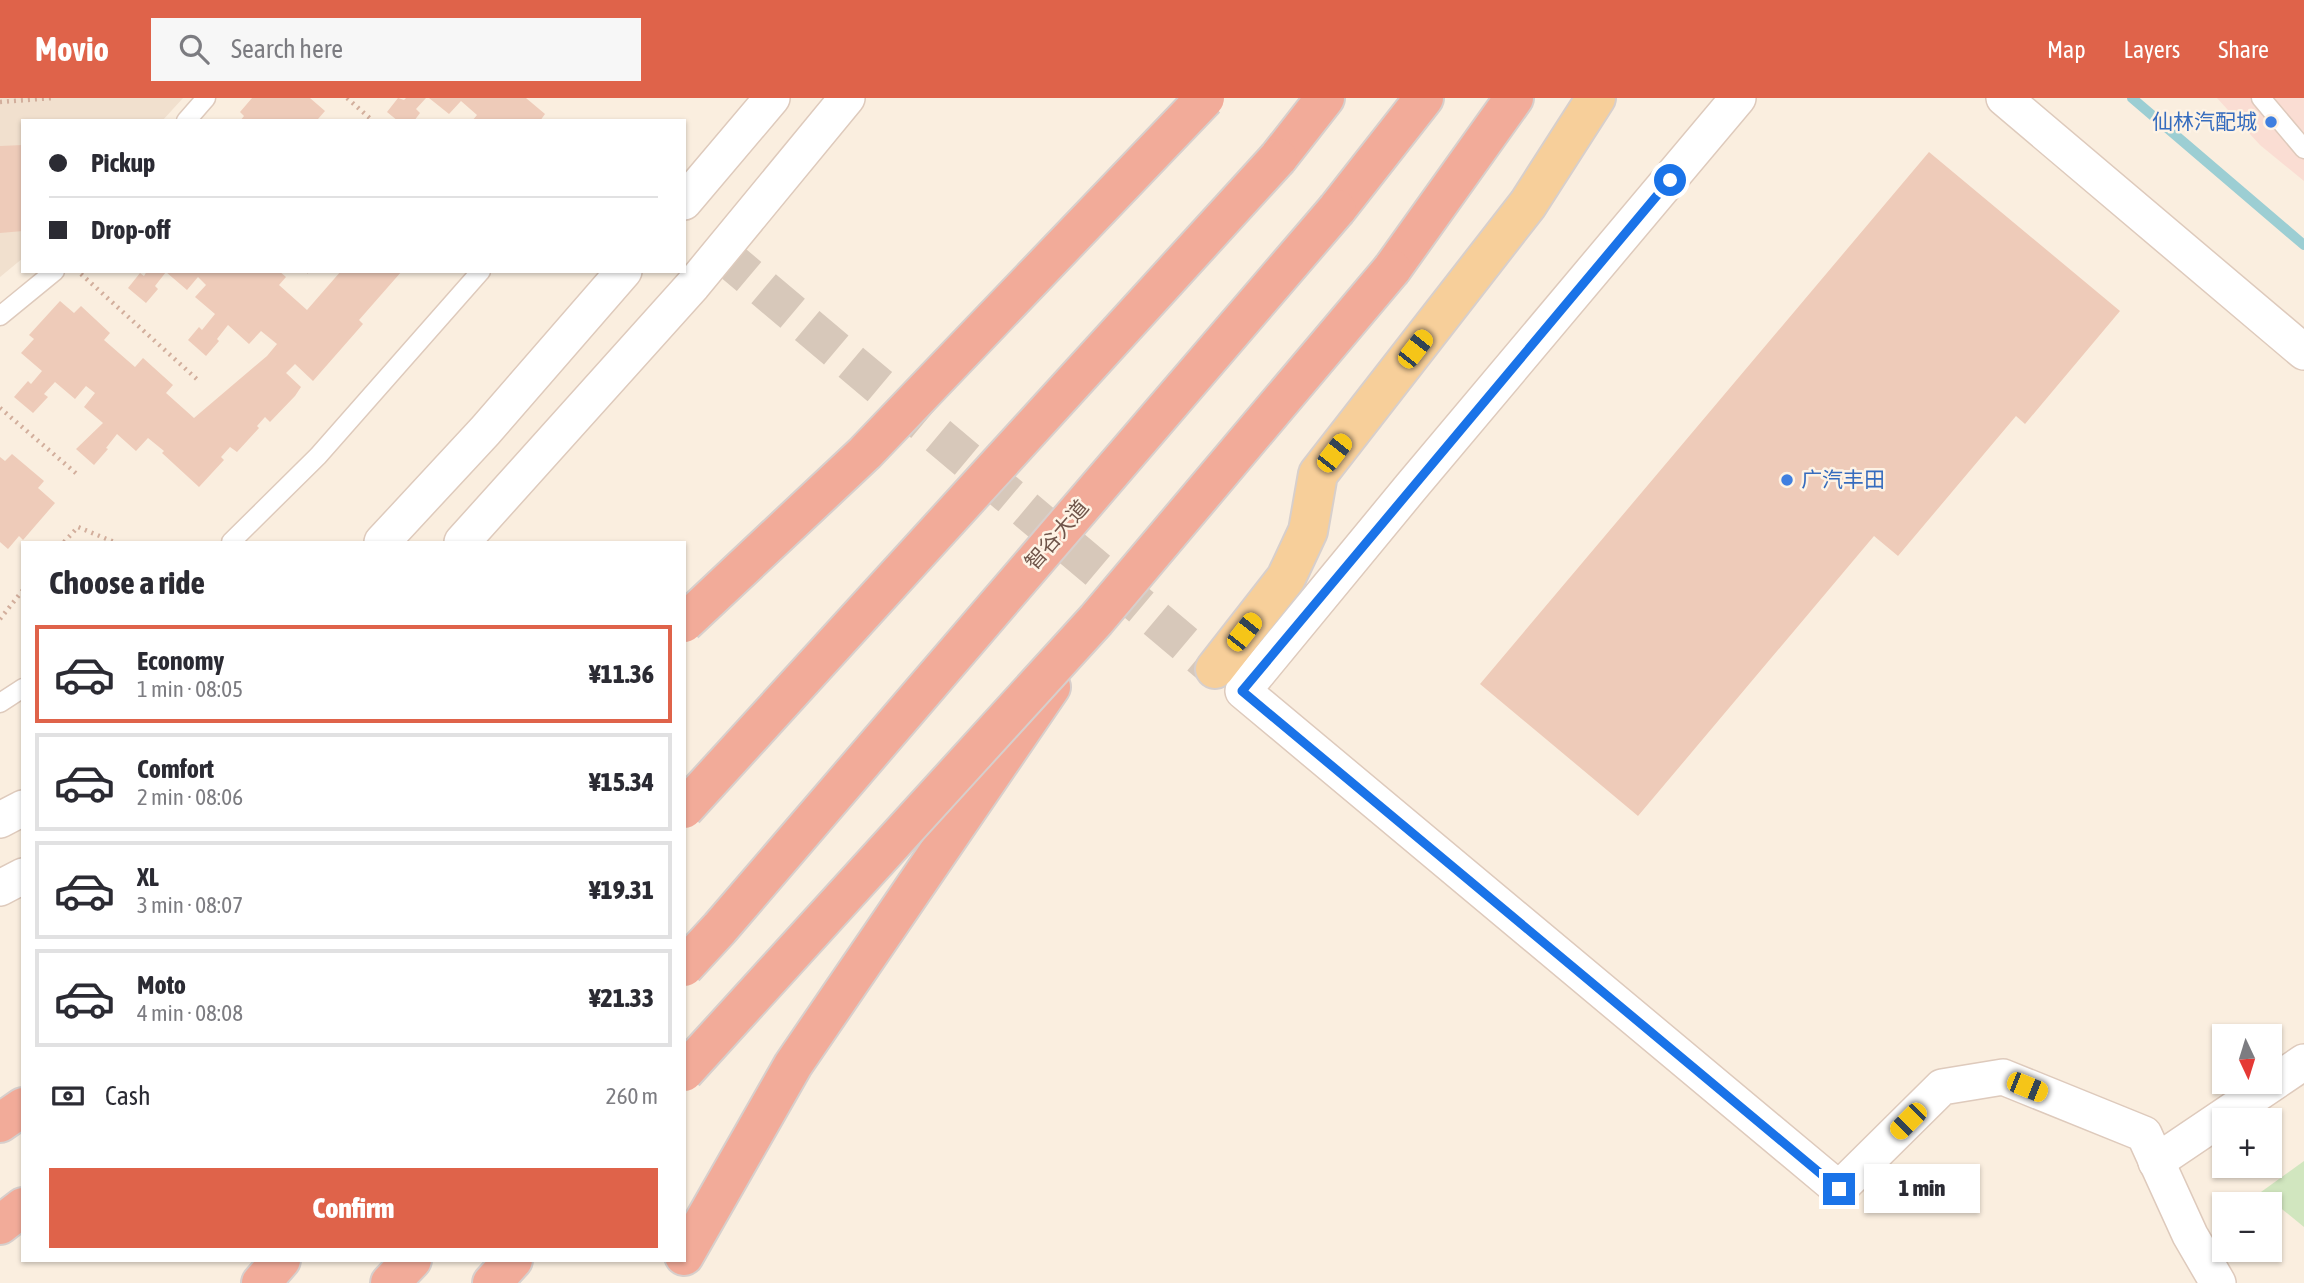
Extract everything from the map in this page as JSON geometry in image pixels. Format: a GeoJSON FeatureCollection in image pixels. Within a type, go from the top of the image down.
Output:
{"type":"FeatureCollection","features":[{"type":"Feature","properties":{"kind":"highway"},"geometry":{"type":"LineString","coordinates":[[686,621],[865,453],[1205,98]]}},
{"type":"Feature","properties":{"kind":"highway"},"geometry":{"type":"LineString","coordinates":[[686,807],[1278,158],[1325,98]]}},
{"type":"Feature","properties":{"kind":"highway","name":"智谷大道"},"geometry":{"type":"LineString","coordinates":[[686,965],[1337,209],[1424,98]]}},
{"type":"Feature","properties":{"kind":"highway"},"geometry":{"type":"LineString","coordinates":[[686,1070],[1097,620],[1392,269],[1514,98]]}},
{"type":"Feature","properties":{"kind":"highway"},"geometry":{"type":"LineString","coordinates":[[686,1253],[793,1065],[1097,620]]}},
{"type":"Feature","properties":{"kind":"highway"},"geometry":{"type":"LineString","coordinates":[[0,1123],[21,1108]]}},
{"type":"Feature","properties":{"kind":"highway"},"geometry":{"type":"LineString","coordinates":[[0,1225],[21,1209]]}},
{"type":"Feature","properties":{"kind":"highway"},"geometry":{"type":"LineString","coordinates":[[261,1283],[280,1262]]}},
{"type":"Feature","properties":{"kind":"highway"},"geometry":{"type":"LineString","coordinates":[[390,1283],[410,1262]]}},
{"type":"Feature","properties":{"kind":"highway"},"geometry":{"type":"LineString","coordinates":[[492,1283],[511,1262]]}},
{"type":"Feature","properties":{"kind":"highway"},"geometry":{"type":"LineString","coordinates":[[669,1283],[681,1262]]}},
{"type":"Feature","properties":{"kind":"main road"},"geometry":{"type":"LineString","coordinates":[[1229,680],[1286,578],[1308,531],[1318,474],[1528,204],[1596,98]]}},
{"type":"Feature","properties":{"kind":"street"},"geometry":{"type":"LineString","coordinates":[[686,200],[772,98]]}},
{"type":"Feature","properties":{"kind":"street"},"geometry":{"type":"LineString","coordinates":[[463,541],[693,285],[847,98]]}},
{"type":"Feature","properties":{"kind":"street"},"geometry":{"type":"LineString","coordinates":[[1738,98],[1411,487],[1229,680],[1839,1189],[1942,1087],[2003,1077],[2144,1135],[2190,1235],[2218,1283]]}},
{"type":"Feature","properties":{"kind":"street"},"geometry":{"type":"LineString","coordinates":[[2004,98],[2304,352]]}},
{"type":"Feature","properties":{"kind":"street"},"geometry":{"type":"LineString","coordinates":[[383,541],[485,431],[622,273]]}},
{"type":"Feature","properties":{"kind":"street"},"geometry":{"type":"LineString","coordinates":[[0,820],[21,809]]}},
{"type":"Feature","properties":{"kind":"street"},"geometry":{"type":"LineString","coordinates":[[0,888],[21,877]]}},
{"type":"Feature","properties":{"kind":"street"},"geometry":{"type":"LineString","coordinates":[[2156,1162],[2304,1062]]}},
{"type":"Feature","properties":{"kind":"lane"},"geometry":{"type":"LineString","coordinates":[[188,119],[205,98]]}},
{"type":"Feature","properties":{"kind":"lane"},"geometry":{"type":"LineString","coordinates":[[2261,98],[2304,149]]}},
{"type":"Feature","properties":{"kind":"lane"},"geometry":{"type":"LineString","coordinates":[[0,316],[53,273]]}},
{"type":"Feature","properties":{"kind":"lane"},"geometry":{"type":"LineString","coordinates":[[235,541],[318,456],[479,273]]}},
{"type":"Feature","properties":{"kind":"lane"},"geometry":{"type":"LineString","coordinates":[[0,703],[21,689]]}},
{"type":"Feature","properties":{"kind":"path"},"geometry":{"type":"LineString","coordinates":[[0,102],[53,98]]}},
{"type":"Feature","properties":{"kind":"path"},"geometry":{"type":"LineString","coordinates":[[346,98],[371,119]]}},
{"type":"Feature","properties":{"kind":"path"},"geometry":{"type":"LineString","coordinates":[[80,273],[200,382]]}},
{"type":"Feature","properties":{"kind":"path"},"geometry":{"type":"LineString","coordinates":[[0,408],[78,475]]}},
{"type":"Feature","properties":{"kind":"path"},"geometry":{"type":"LineString","coordinates":[[65,541],[78,527],[112,541]]}},
{"type":"Feature","properties":{"kind":"path"},"geometry":{"type":"LineString","coordinates":[[0,619],[21,593]]}},
{"type":"Feature","properties":{"kind":"shaded area"},"geometry":{"type":"Polygon","coordinates":[[[0,98],[183,98],[164,119],[21,119],[21,260],[0,277],[0,98]]]}},
{"type":"Feature","properties":{"kind":"shaded area","name":"仙林汽配城"},"geometry":{"type":"Polygon","coordinates":[[[2217,98],[2304,98],[2304,181],[2260,145],[2217,98]]]}},
{"type":"Feature","properties":{"kind":"green space"},"geometry":{"type":"Polygon","coordinates":[[[2304,1161],[2304,1227],[2282,1209],[2282,1192],[2261,1192],[2304,1161]]]}},
{"type":"Feature","properties":{"kind":"building"},"geometry":{"type":"Polygon","coordinates":[[[252,98],[310,98],[325,111],[318,119],[242,119],[244,116],[240,112],[252,98]]]}},
{"type":"Feature","properties":{"kind":"building"},"geometry":{"type":"Polygon","coordinates":[[[398,98],[426,98],[416,109],[420,113],[416,119],[396,119],[387,112],[398,98]]]}},
{"type":"Feature","properties":{"kind":"building"},"geometry":{"type":"Polygon","coordinates":[[[429,98],[526,98],[545,114],[541,119],[474,119],[477,115],[461,101],[449,114],[429,98]]]}},
{"type":"Feature","properties":{"kind":"building"},"geometry":{"type":"Polygon","coordinates":[[[21,145],[21,231],[0,233],[0,146],[21,145]]]}},
{"type":"Feature","properties":{"kind":"building","name":"广汽丰田"},"geometry":{"type":"Polygon","coordinates":[[[1929,152],[2120,311],[2025,424],[2016,416],[1898,556],[1874,536],[1638,816],[1480,684],[1929,152]]]}},
{"type":"Feature","properties":{"kind":"building"},"geometry":{"type":"Polygon","coordinates":[[[140,273],[144,276],[146,273],[165,273],[155,286],[158,289],[146,303],[128,288],[140,273]]]}},
{"type":"Feature","properties":{"kind":"building"},"geometry":{"type":"Polygon","coordinates":[[[167,273],[281,273],[286,277],[279,285],[307,310],[339,273],[400,273],[359,320],[363,324],[313,381],[295,364],[286,373],[301,387],[295,396],[270,422],[265,417],[257,426],[259,428],[237,452],[230,447],[221,457],[224,460],[199,487],[148,438],[136,451],[117,434],[94,465],[76,449],[103,423],[84,407],[95,393],[86,386],[75,399],[55,382],[44,394],[48,397],[33,413],[14,397],[28,381],[31,384],[42,371],[21,353],[34,339],[29,335],[60,301],[74,313],[81,306],[110,333],[104,340],[135,367],[143,358],[173,385],[166,393],[194,418],[267,356],[277,344],[261,331],[249,344],[228,325],[206,356],[188,340],[199,327],[202,330],[215,314],[195,297],[206,285],[198,277],[187,290],[167,273]]]}},
{"type":"Feature","properties":{"kind":"building"},"geometry":{"type":"Polygon","coordinates":[[[12,454],[44,481],[38,488],[55,503],[23,540],[19,536],[8,549],[0,542],[0,457],[5,461],[12,454]]]}},
{"type":"Feature","properties":{"kind":"waterway"},"geometry":{"type":"LineString","coordinates":[[2132,98],[2304,245]]}},
{"type":"Feature","properties":{"kind":"tunnel"},"geometry":{"type":"LineString","coordinates":[[720,252],[1215,669]]}},
{"type":"Feature","properties":{"kind":"place","name":"仙林汽配城"},"geometry":{"type":"Point","coordinates":[2271,122]}},
{"type":"Feature","properties":{"kind":"place","name":"广汽丰田"},"geometry":{"type":"Point","coordinates":[1787,480]}},
{"type":"Feature","properties":{"kind":"route"},"geometry":{"type":"LineString","coordinates":[[1670,180],[1242,691],[1839,1189]]}}]}
